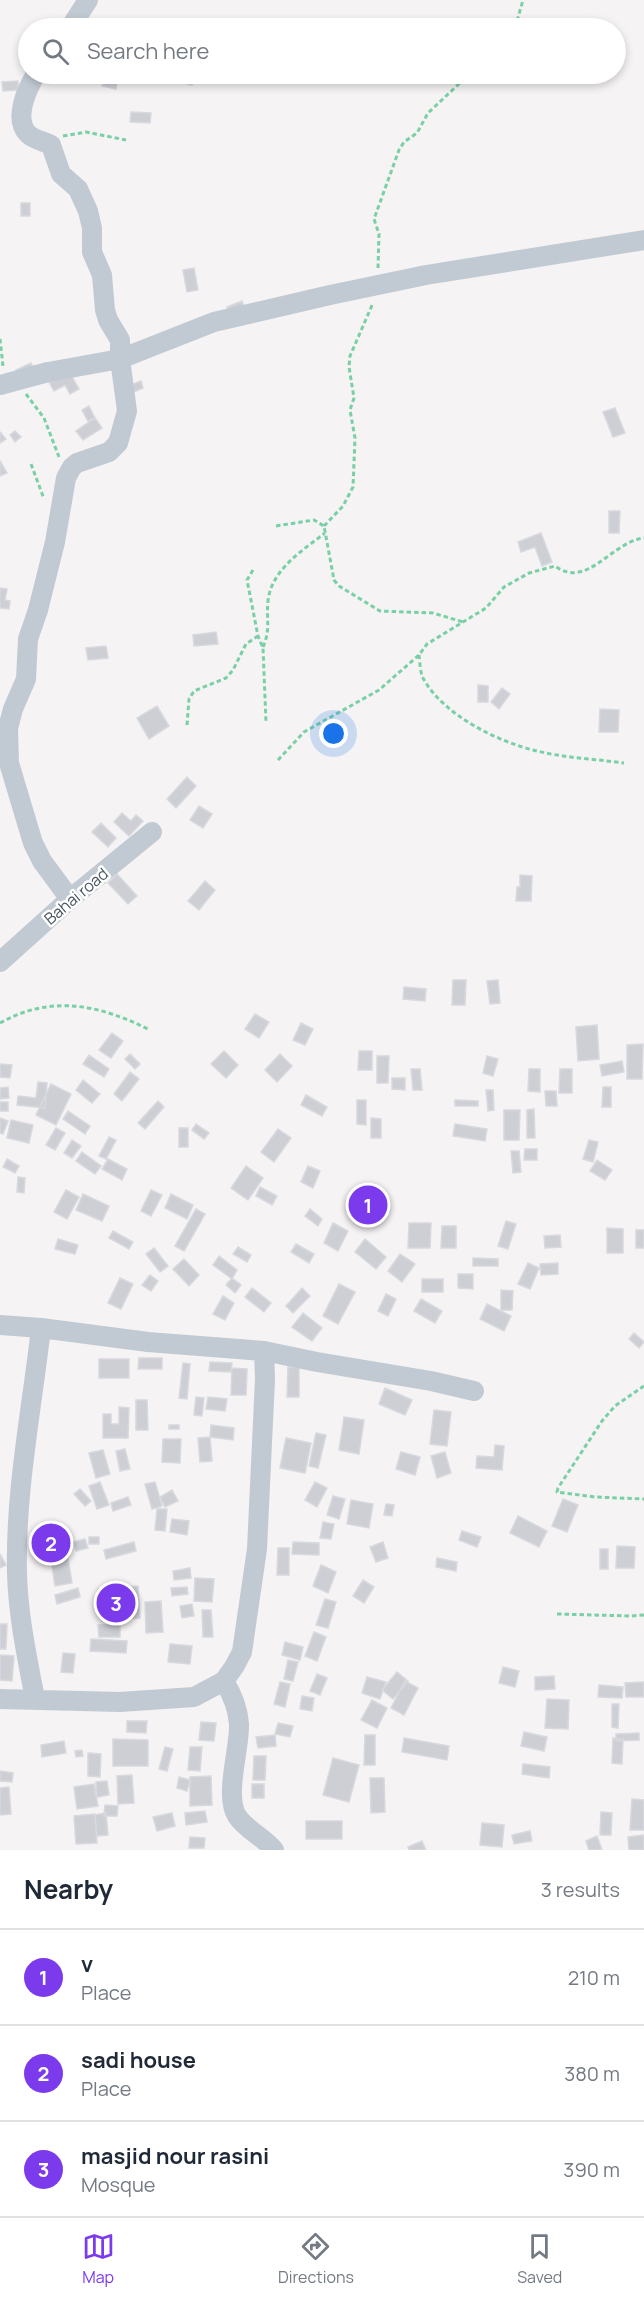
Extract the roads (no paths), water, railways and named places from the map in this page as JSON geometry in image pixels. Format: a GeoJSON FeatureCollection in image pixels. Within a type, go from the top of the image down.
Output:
{"type":"FeatureCollection","features":[{"type":"Feature","properties":{"kind":"street"},"geometry":{"type":"LineString","coordinates":[[76,18],[88,0]]}},
{"type":"Feature","properties":{"kind":"street"},"geometry":{"type":"LineString","coordinates":[[30,84],[24,101],[24,126],[29,135],[51,145],[61,174],[78,189],[88,211],[92,228],[92,252],[102,275],[108,320],[120,340],[120,359],[128,411],[118,443],[109,452],[77,463],[66,478],[55,542],[38,610],[28,639],[26,679],[13,709],[8,728],[9,763],[33,843],[42,861],[70,899]]}},
{"type":"Feature","properties":{"kind":"street"},"geometry":{"type":"LineString","coordinates":[[7,383],[57,370],[120,359],[214,322],[426,275],[644,240]]}},
{"type":"Feature","properties":{"kind":"street","name":"Bahai road"},"geometry":{"type":"LineString","coordinates":[[2,954],[153,832]]}},
{"type":"Feature","properties":{"kind":"street"},"geometry":{"type":"LineString","coordinates":[[0,1325],[148,1342],[264,1351],[474,1391]]}},
{"type":"Feature","properties":{"kind":"street"},"geometry":{"type":"LineString","coordinates":[[35,1699],[21,1626],[16,1573],[23,1474],[41,1328]]}},
{"type":"Feature","properties":{"kind":"street"},"geometry":{"type":"LineString","coordinates":[[0,1699],[120,1702],[175,1700],[194,1697],[224,1681],[242,1652],[256,1560],[265,1379],[264,1351]]}},
{"type":"Feature","properties":{"kind":"street"},"geometry":{"type":"LineString","coordinates":[[224,1681],[235,1704],[239,1726],[233,1793],[234,1807],[237,1816],[267,1840],[274,1850]]}},
{"type":"Feature","properties":{"kind":"place","name":"v"},"geometry":{"type":"Point","coordinates":[368,1205]}},
{"type":"Feature","properties":{"kind":"place","name":"sadi house"},"geometry":{"type":"Point","coordinates":[51,1543]}},
{"type":"Feature","properties":{"kind":"place","name":"masjid nour rasini"},"geometry":{"type":"Point","coordinates":[116,1603]}}]}
